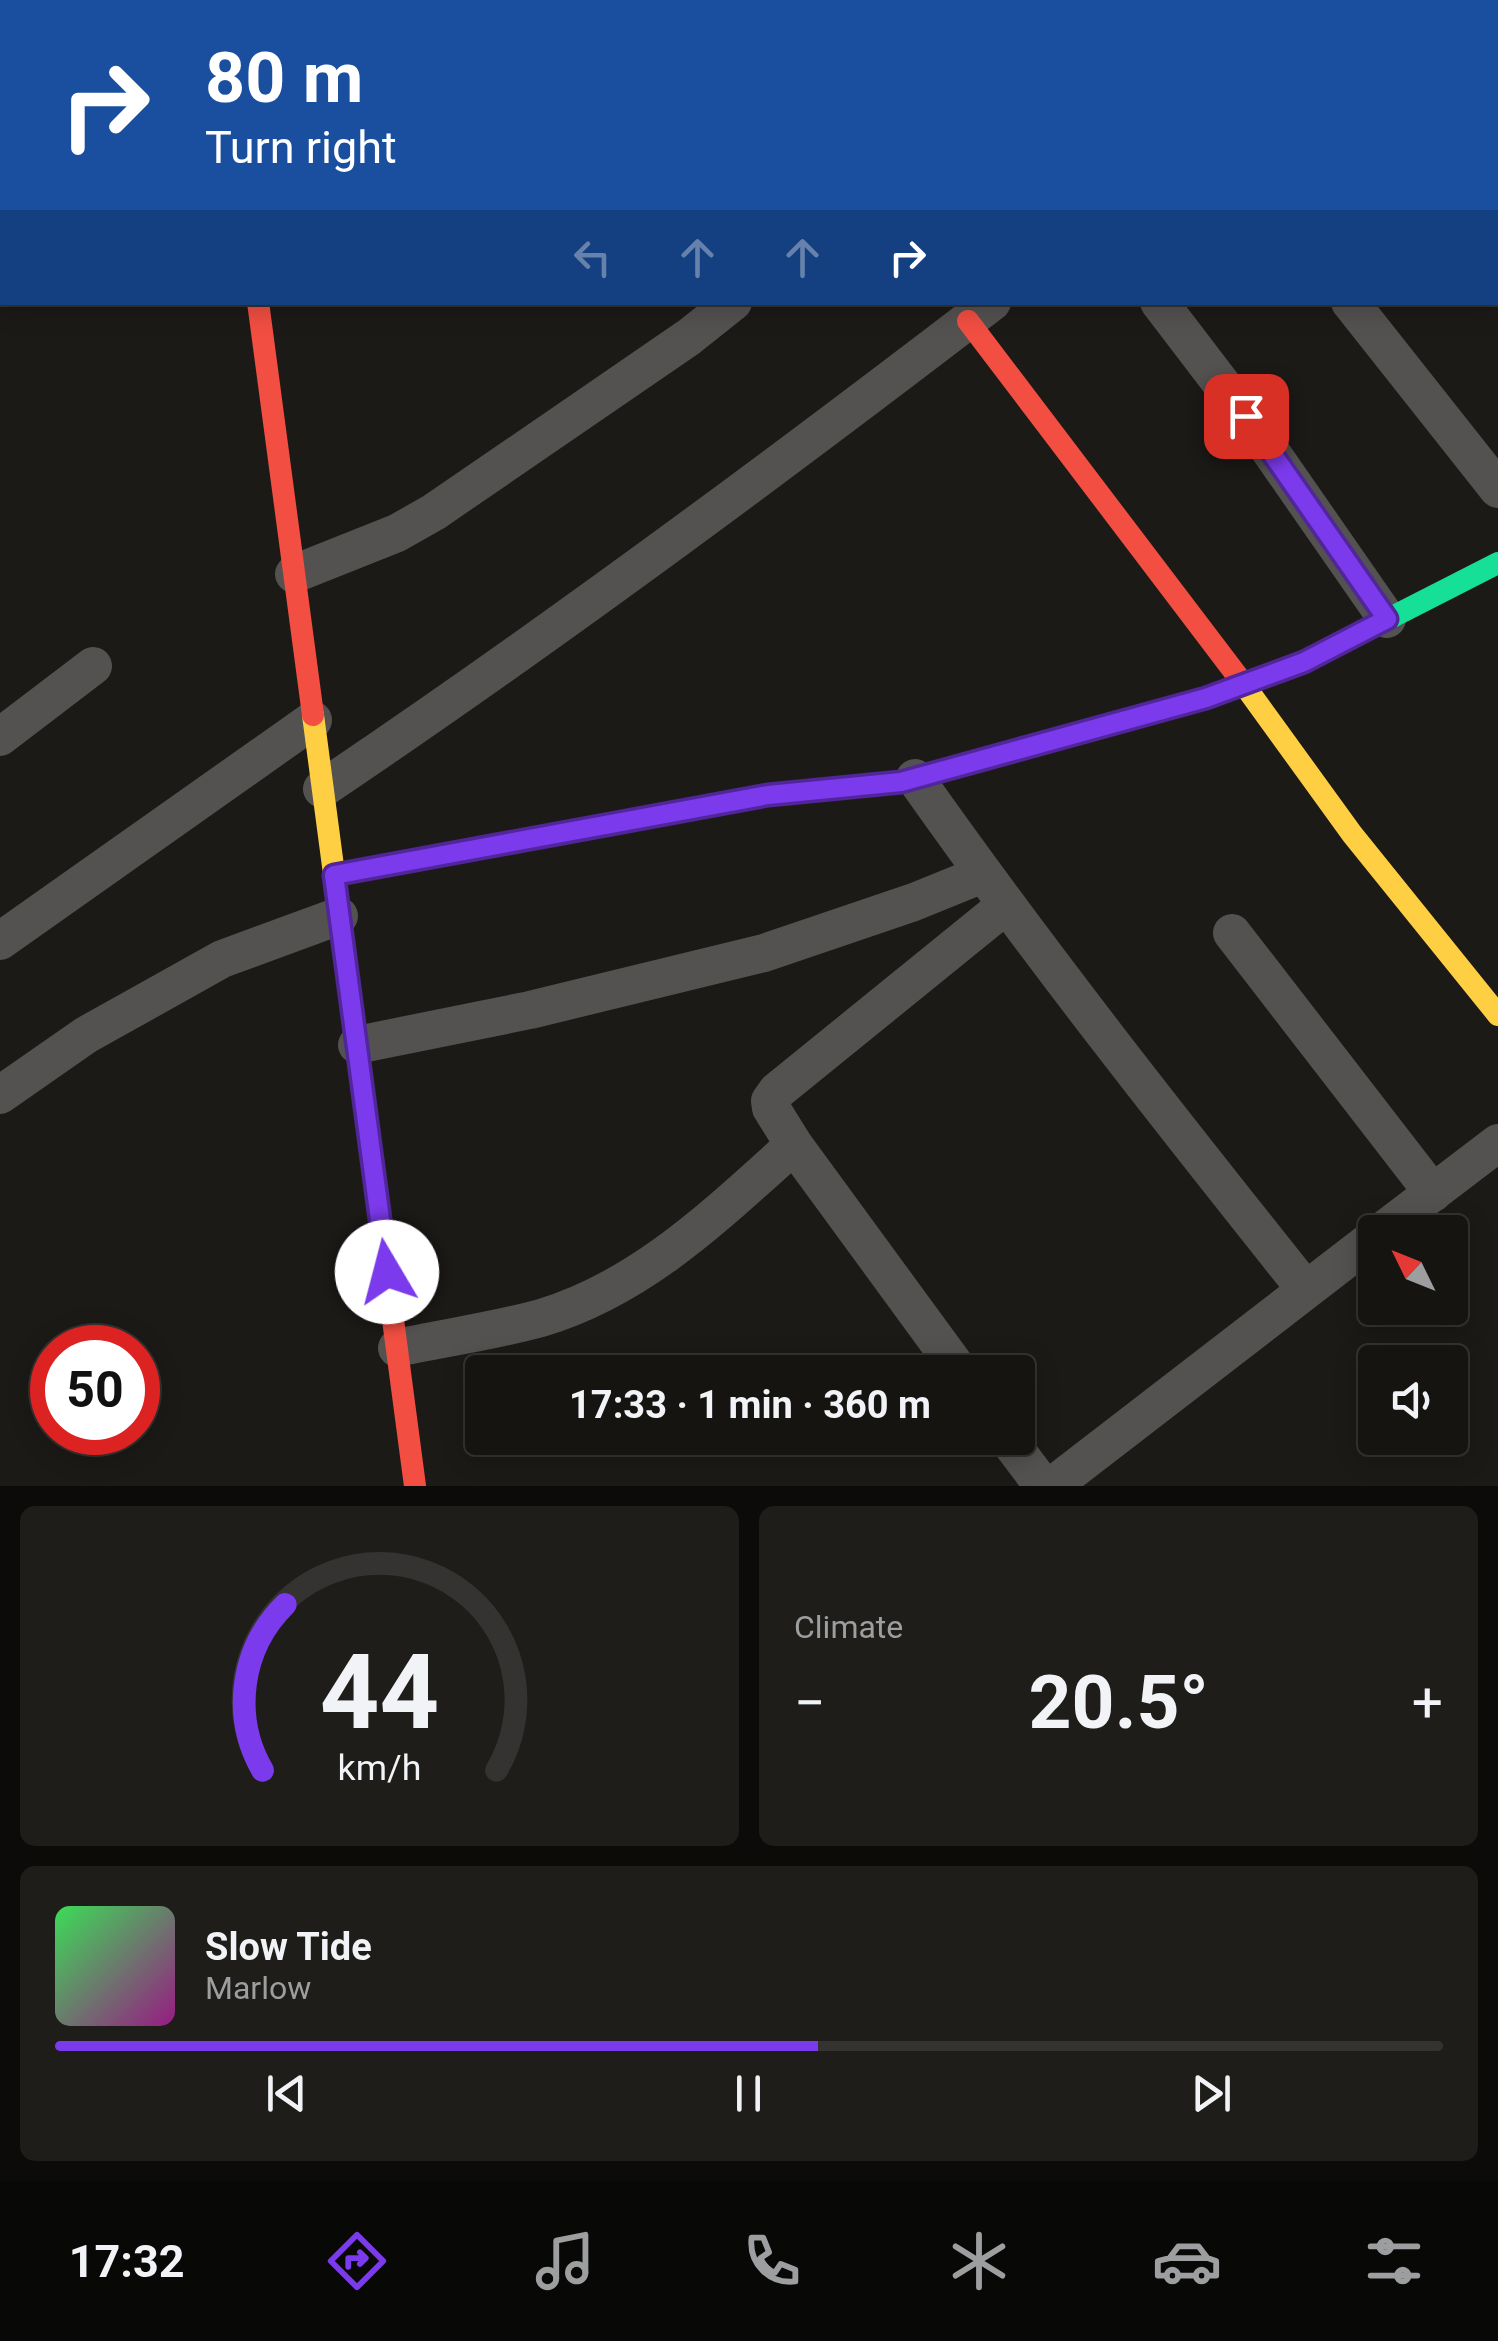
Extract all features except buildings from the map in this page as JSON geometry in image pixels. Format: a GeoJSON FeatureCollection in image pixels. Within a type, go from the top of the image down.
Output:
{"type":"FeatureCollection","features":[{"type":"Feature","properties":{"kind":"street"},"geometry":{"type":"LineString","coordinates":[[258,305],[416,1486]]}},
{"type":"Feature","properties":{"kind":"street"},"geometry":{"type":"LineString","coordinates":[[294,574],[397,533],[434,512],[689,337],[729,305]]}},
{"type":"Feature","properties":{"kind":"street"},"geometry":{"type":"LineString","coordinates":[[1160,305],[1246,416],[1387,619]]}},
{"type":"Feature","properties":{"kind":"street"},"geometry":{"type":"LineString","coordinates":[[1352,305],[1498,489]]}},
{"type":"Feature","properties":{"kind":"street"},"geometry":{"type":"LineString","coordinates":[[322,789],[506,664],[980,312],[1352,834],[1498,1015]]}},
{"type":"Feature","properties":{"kind":"street"},"geometry":{"type":"LineString","coordinates":[[334,875],[768,795],[901,782],[1206,698],[1304,662],[1498,563]]}},
{"type":"Feature","properties":{"kind":"street"},"geometry":{"type":"LineString","coordinates":[[0,737],[93,666]]}},
{"type":"Feature","properties":{"kind":"street"},"geometry":{"type":"LineString","coordinates":[[0,941],[314,720]]}},
{"type":"Feature","properties":{"kind":"street"},"geometry":{"type":"LineString","coordinates":[[915,778],[1006,906],[1306,1290]]}},
{"type":"Feature","properties":{"kind":"street"},"geometry":{"type":"LineString","coordinates":[[357,1045],[530,1010],[764,953],[914,902],[982,874]]}},
{"type":"Feature","properties":{"kind":"street"},"geometry":{"type":"LineString","coordinates":[[948,1355],[794,1146],[770,1102],[776,1091],[1006,906]]}},
{"type":"Feature","properties":{"kind":"street"},"geometry":{"type":"LineString","coordinates":[[0,1095],[86,1035],[222,958],[339,916]]}},
{"type":"Feature","properties":{"kind":"street"},"geometry":{"type":"LineString","coordinates":[[1232,933],[1433,1193]]}},
{"type":"Feature","properties":{"kind":"street"},"geometry":{"type":"LineString","coordinates":[[1404,1215],[1498,1143]]}},
{"type":"Feature","properties":{"kind":"street"},"geometry":{"type":"LineString","coordinates":[[397,1348],[541,1317],[598,1295],[652,1265],[700,1229],[794,1146]]}},
{"type":"Feature","properties":{"kind":"street"},"geometry":{"type":"LineString","coordinates":[[1052,1486],[1358,1250]]}},
{"type":"Feature","properties":{"kind":"street"},"geometry":{"type":"LineString","coordinates":[[1020,1455],[1043,1486]]}},
{"type":"Feature","properties":{"kind":"traffic: fast"},"geometry":{"type":"LineString","coordinates":[[1062,738],[1206,698],[1304,662],[1498,563]]}},
{"type":"Feature","properties":{"kind":"traffic: slow"},"geometry":{"type":"LineString","coordinates":[[1242,682],[1352,834],[1498,1015]]}},
{"type":"Feature","properties":{"kind":"traffic: slow"},"geometry":{"type":"LineString","coordinates":[[313,715],[390,1297]]}},
{"type":"Feature","properties":{"kind":"traffic: jam"},"geometry":{"type":"LineString","coordinates":[[258,305],[313,715]]}},
{"type":"Feature","properties":{"kind":"traffic: jam"},"geometry":{"type":"LineString","coordinates":[[968,321],[1242,682]]}},
{"type":"Feature","properties":{"kind":"traffic: jam"},"geometry":{"type":"LineString","coordinates":[[334,875],[768,795],[901,782],[1062,738]]}},
{"type":"Feature","properties":{"kind":"traffic: jam"},"geometry":{"type":"LineString","coordinates":[[390,1297],[415,1486]]}},
{"type":"Feature","properties":{"kind":"route"},"geometry":{"type":"LineString","coordinates":[[387,1272],[334,875],[768,795],[901,782],[1206,698],[1304,662],[1387,619],[1246,416]]}}]}
